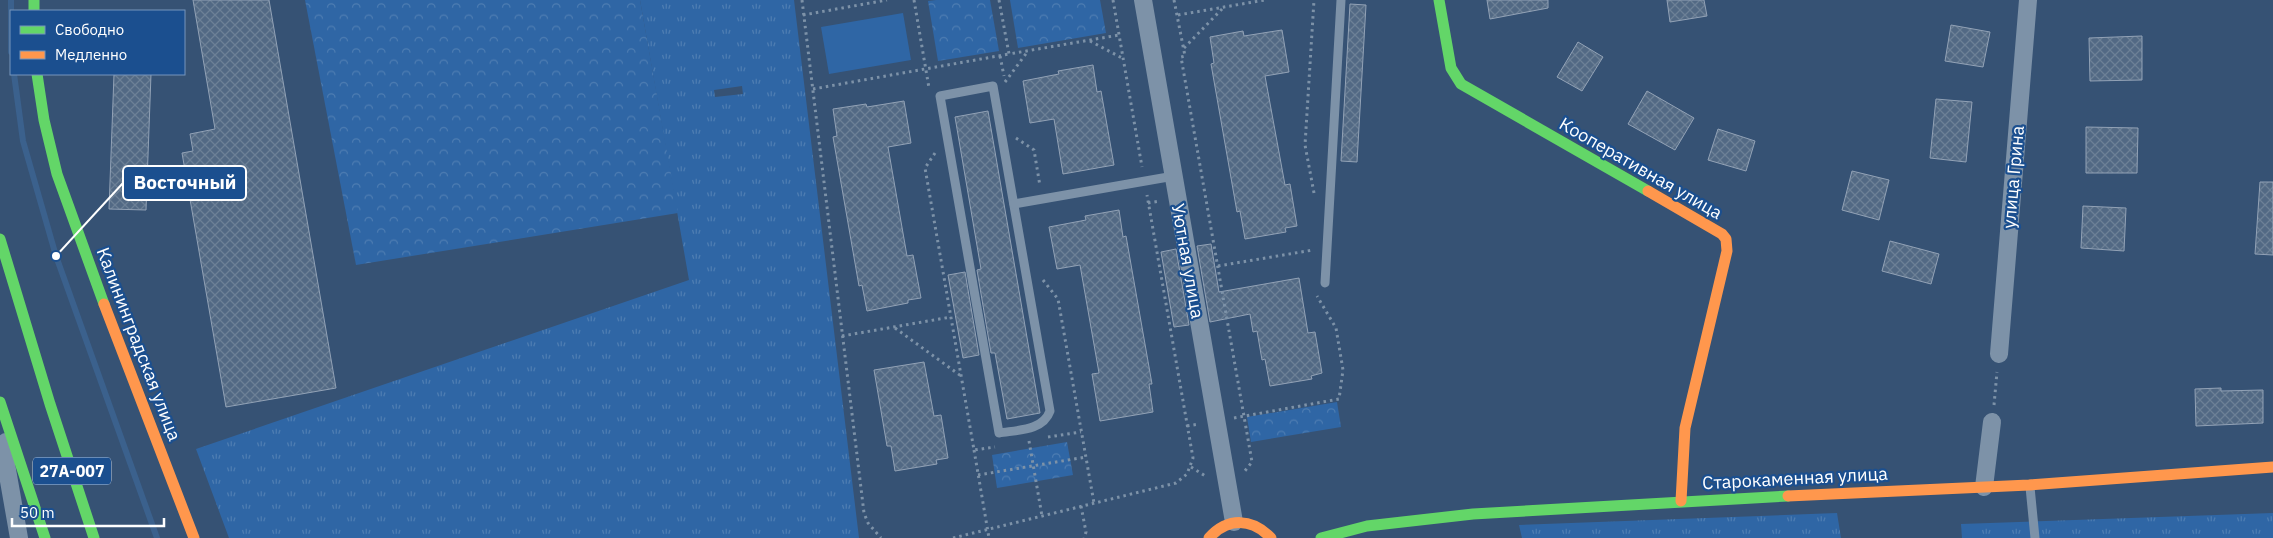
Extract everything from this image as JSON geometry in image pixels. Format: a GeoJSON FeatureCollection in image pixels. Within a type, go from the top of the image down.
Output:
{"type":"FeatureCollection","features":[{"type":"Feature","properties":{"kind":"main road","name":"Кооперативная улица"},"geometry":{"type":"LineString","coordinates":[[1439,0],[1451,68],[1461,84],[1722,234],[1726,239],[1727,251],[1685,428],[1681,501]]}},
{"type":"Feature","properties":{"kind":"main road","name":"Калининградская улица"},"geometry":{"type":"LineString","coordinates":[[37,75],[48,138],[79,239],[194,538]]}},
{"type":"Feature","properties":{"kind":"main road","name":"27А-007"},"geometry":{"type":"LineString","coordinates":[[0,239],[50,404],[94,538]]}},
{"type":"Feature","properties":{"kind":"main road","name":"27А-007"},"geometry":{"type":"LineString","coordinates":[[2,410],[45,538]]}},
{"type":"Feature","properties":{"kind":"main road","name":"Старокаменная улица"},"geometry":{"type":"LineString","coordinates":[[1321,538],[1367,526],[1473,514],[1681,501],[1984,487],[2273,467]]}},
{"type":"Feature","properties":{"kind":"main road"},"geometry":{"type":"LineString","coordinates":[[1209,538],[1217,529],[1234,522],[1252,524],[1265,531],[1271,538]]}},
{"type":"Feature","properties":{"kind":"street","name":"Уютная улица"},"geometry":{"type":"LineString","coordinates":[[1143,0],[1234,522]]}},
{"type":"Feature","properties":{"kind":"street","name":"улица Грина"},"geometry":{"type":"LineString","coordinates":[[1999,354],[2028,0]]}},
{"type":"Feature","properties":{"kind":"street"},"geometry":{"type":"LineString","coordinates":[[2,410],[6,464],[20,538]]}},
{"type":"Feature","properties":{"kind":"street"},"geometry":{"type":"LineString","coordinates":[[1984,487],[1992,422]]}},
{"type":"Feature","properties":{"kind":"lane"},"geometry":{"type":"LineString","coordinates":[[1325,283],[1341,0]]}},
{"type":"Feature","properties":{"kind":"lane"},"geometry":{"type":"LineString","coordinates":[[993,86],[1014,204],[1050,411],[1047,419],[1039,426],[999,433],[940,96],[993,86]]}},
{"type":"Feature","properties":{"kind":"lane"},"geometry":{"type":"LineString","coordinates":[[1014,204],[1174,176]]}},
{"type":"Feature","properties":{"kind":"lane"},"geometry":{"type":"LineString","coordinates":[[2029,484],[2035,538]]}},
{"type":"Feature","properties":{"kind":"path"},"geometry":{"type":"LineString","coordinates":[[802,0],[864,513],[868,523],[881,538]]}},
{"type":"Feature","properties":{"kind":"path"},"geometry":{"type":"LineString","coordinates":[[803,15],[887,0]]}},
{"type":"Feature","properties":{"kind":"path"},"geometry":{"type":"LineString","coordinates":[[914,0],[929,88]]}},
{"type":"Feature","properties":{"kind":"path"},"geometry":{"type":"LineString","coordinates":[[1000,0],[1009,54]]}},
{"type":"Feature","properties":{"kind":"path"},"geometry":{"type":"LineString","coordinates":[[953,538],[1176,483],[1182,479],[1191,467],[1193,458],[1113,0]]}},
{"type":"Feature","properties":{"kind":"path"},"geometry":{"type":"LineString","coordinates":[[1174,0],[1185,56],[1182,57],[1252,462]]}},
{"type":"Feature","properties":{"kind":"path"},"geometry":{"type":"LineString","coordinates":[[1178,15],[1265,0]]}},
{"type":"Feature","properties":{"kind":"path"},"geometry":{"type":"LineString","coordinates":[[1314,0],[1306,145],[1316,202]]}},
{"type":"Feature","properties":{"kind":"path"},"geometry":{"type":"LineString","coordinates":[[1183,49],[1223,7]]}},
{"type":"Feature","properties":{"kind":"path"},"geometry":{"type":"LineString","coordinates":[[812,89],[1119,35]]}},
{"type":"Feature","properties":{"kind":"path"},"geometry":{"type":"LineString","coordinates":[[1090,40],[1123,58]]}},
{"type":"Feature","properties":{"kind":"path"},"geometry":{"type":"LineString","coordinates":[[1005,82],[1028,51]]}},
{"type":"Feature","properties":{"kind":"path"},"geometry":{"type":"LineString","coordinates":[[1014,136],[1034,150]]}},
{"type":"Feature","properties":{"kind":"path"},"geometry":{"type":"LineString","coordinates":[[925,168],[939,147]]}},
{"type":"Feature","properties":{"kind":"path"},"geometry":{"type":"LineString","coordinates":[[1218,266],[1315,249]]}},
{"type":"Feature","properties":{"kind":"path"},"geometry":{"type":"LineString","coordinates":[[1039,276],[1058,299],[1094,503]]}},
{"type":"Feature","properties":{"kind":"path"},"geometry":{"type":"LineString","coordinates":[[1216,420],[1339,399],[1343,370],[1336,328],[1313,288]]}},
{"type":"Feature","properties":{"kind":"path"},"geometry":{"type":"LineString","coordinates":[[842,336],[951,317]]}},
{"type":"Feature","properties":{"kind":"path"},"geometry":{"type":"LineString","coordinates":[[895,327],[961,376]]}},
{"type":"Feature","properties":{"kind":"path"},"geometry":{"type":"LineString","coordinates":[[1992,422],[1999,354]]}},
{"type":"Feature","properties":{"kind":"path"},"geometry":{"type":"LineString","coordinates":[[1029,441],[1042,516]]}},
{"type":"Feature","properties":{"kind":"path"},"geometry":{"type":"LineString","coordinates":[[974,450],[989,538]]}},
{"type":"Feature","properties":{"kind":"path"},"geometry":{"type":"LineString","coordinates":[[978,475],[1086,457]]}},
{"type":"Feature","properties":{"kind":"path"},"geometry":{"type":"LineString","coordinates":[[1191,467],[1215,481]]}},
{"type":"Feature","properties":{"kind":"path"},"geometry":{"type":"LineString","coordinates":[[1081,506],[1086,532],[1084,538]]}},
{"type":"Feature","properties":{"kind":"green space"},"geometry":{"type":"Polygon","coordinates":[[[305,0],[640,0],[678,213],[356,265],[305,0]]]}},
{"type":"Feature","properties":{"kind":"green space"},"geometry":{"type":"Polygon","coordinates":[[[640,0],[794,0],[859,538],[229,538],[196,449],[689,280],[640,0]],[[742,86],[714,90],[715,97],[743,94],[742,86]]]}},
{"type":"Feature","properties":{"kind":"green space"},"geometry":{"type":"Polygon","coordinates":[[[990,0],[999,51],[938,61],[928,1],[990,0]]]}},
{"type":"Feature","properties":{"kind":"green space"},"geometry":{"type":"Polygon","coordinates":[[[1010,0],[1100,0],[1106,33],[1018,48],[1010,0]]]}},
{"type":"Feature","properties":{"kind":"green space"},"geometry":{"type":"Polygon","coordinates":[[[903,13],[911,60],[829,74],[821,27],[903,13]]]}},
{"type":"Feature","properties":{"kind":"green space"},"geometry":{"type":"Polygon","coordinates":[[[1337,402],[1341,427],[1251,442],[1247,417],[1337,402]]]}},
{"type":"Feature","properties":{"kind":"green space"},"geometry":{"type":"Polygon","coordinates":[[[1067,442],[1073,475],[997,488],[992,455],[1067,442]]]}},
{"type":"Feature","properties":{"kind":"green space"},"geometry":{"type":"Polygon","coordinates":[[[1837,513],[1841,538],[1522,538],[1519,525],[1837,513]]]}},
{"type":"Feature","properties":{"kind":"green space"},"geometry":{"type":"Polygon","coordinates":[[[2273,513],[2273,538],[1962,538],[1961,524],[2273,513]]]}},
{"type":"Feature","properties":{"kind":"building"},"geometry":{"type":"Polygon","coordinates":[[[193,0],[269,0],[336,388],[226,407],[182,153],[193,151],[190,134],[215,129],[193,0]]]}},
{"type":"Feature","properties":{"kind":"building"},"geometry":{"type":"Polygon","coordinates":[[[1487,0],[1548,0],[1548,8],[1490,19],[1487,0]]]}},
{"type":"Feature","properties":{"kind":"building"},"geometry":{"type":"Polygon","coordinates":[[[1667,0],[1704,0],[1707,16],[1670,22],[1667,0]]]}},
{"type":"Feature","properties":{"kind":"building"},"geometry":{"type":"Polygon","coordinates":[[[1350,4],[1366,5],[1357,162],[1341,161],[1350,4]]]}},
{"type":"Feature","properties":{"kind":"building"},"geometry":{"type":"Polygon","coordinates":[[[1951,25],[1990,32],[1983,67],[1945,61],[1951,25]]]}},
{"type":"Feature","properties":{"kind":"building"},"geometry":{"type":"Polygon","coordinates":[[[1282,30],[1289,72],[1265,76],[1285,185],[1290,184],[1297,226],[1285,228],[1286,232],[1245,239],[1240,211],[1237,212],[1211,64],[1214,63],[1210,37],[1243,31],[1244,36],[1282,30]]]}},
{"type":"Feature","properties":{"kind":"building"},"geometry":{"type":"Polygon","coordinates":[[[2142,36],[2142,80],[2090,81],[2089,38],[2142,36]]]}},
{"type":"Feature","properties":{"kind":"building"},"geometry":{"type":"Polygon","coordinates":[[[1578,42],[1603,57],[1582,91],[1557,77],[1578,42]]]}},
{"type":"Feature","properties":{"kind":"building"},"geometry":{"type":"Polygon","coordinates":[[[1093,65],[1097,92],[1101,91],[1114,165],[1063,174],[1054,119],[1030,123],[1023,81],[1059,74],[1058,71],[1093,65]]]}},
{"type":"Feature","properties":{"kind":"building"},"geometry":{"type":"Polygon","coordinates":[[[114,75],[151,75],[146,210],[109,209],[114,75]]]}},
{"type":"Feature","properties":{"kind":"building"},"geometry":{"type":"Polygon","coordinates":[[[1647,91],[1694,118],[1675,150],[1628,124],[1647,91]]]}},
{"type":"Feature","properties":{"kind":"building"},"geometry":{"type":"Polygon","coordinates":[[[1936,99],[1972,102],[1966,162],[1930,158],[1936,99]]]}},
{"type":"Feature","properties":{"kind":"building"},"geometry":{"type":"Polygon","coordinates":[[[904,101],[911,143],[888,147],[907,256],[913,255],[921,298],[908,300],[908,303],[867,311],[862,285],[859,286],[833,137],[837,136],[833,109],[866,104],[867,107],[904,101]]]}},
{"type":"Feature","properties":{"kind":"building"},"geometry":{"type":"Polygon","coordinates":[[[988,111],[1040,413],[1007,419],[995,353],[991,353],[977,270],[981,269],[955,117],[988,111]]]}},
{"type":"Feature","properties":{"kind":"building"},"geometry":{"type":"Polygon","coordinates":[[[2086,127],[2138,128],[2137,173],[2086,173],[2086,127]]]}},
{"type":"Feature","properties":{"kind":"building"},"geometry":{"type":"Polygon","coordinates":[[[1718,129],[1755,141],[1746,171],[1708,160],[1718,129]]]}},
{"type":"Feature","properties":{"kind":"building"},"geometry":{"type":"Polygon","coordinates":[[[1852,171],[1889,180],[1879,220],[1842,210],[1852,171]]]}},
{"type":"Feature","properties":{"kind":"building"},"geometry":{"type":"Polygon","coordinates":[[[2260,182],[2273,182],[2273,255],[2255,254],[2260,182]]]}},
{"type":"Feature","properties":{"kind":"building"},"geometry":{"type":"Polygon","coordinates":[[[2083,206],[2126,208],[2124,251],[2081,248],[2083,206]]]}},
{"type":"Feature","properties":{"kind":"building"},"geometry":{"type":"Polygon","coordinates":[[[1119,210],[1123,237],[1126,236],[1152,384],[1149,384],[1153,412],[1100,421],[1092,374],[1099,373],[1080,265],[1057,269],[1049,227],[1086,220],[1085,216],[1119,210]]]}},
{"type":"Feature","properties":{"kind":"building"},"geometry":{"type":"Polygon","coordinates":[[[1890,241],[1939,254],[1931,284],[1882,271],[1890,241]]]}},
{"type":"Feature","properties":{"kind":"building"},"geometry":{"type":"Polygon","coordinates":[[[1211,244],[1219,292],[1299,278],[1308,333],[1315,332],[1322,373],[1311,376],[1312,379],[1270,386],[1265,359],[1262,360],[1257,331],[1253,332],[1250,314],[1210,322],[1197,246],[1211,244]]]}},
{"type":"Feature","properties":{"kind":"building"},"geometry":{"type":"Polygon","coordinates":[[[1176,249],[1189,325],[1174,327],[1161,252],[1176,249]]]}},
{"type":"Feature","properties":{"kind":"building"},"geometry":{"type":"Polygon","coordinates":[[[965,272],[979,355],[963,358],[948,275],[965,272]]]}},
{"type":"Feature","properties":{"kind":"building"},"geometry":{"type":"Polygon","coordinates":[[[924,362],[934,416],[941,415],[948,458],[936,460],[937,464],[895,471],[891,446],[887,446],[874,370],[924,362]]]}},
{"type":"Feature","properties":{"kind":"building"},"geometry":{"type":"Polygon","coordinates":[[[2221,388],[2221,391],[2263,390],[2263,423],[2196,426],[2195,389],[2221,388]]]}},
{"type":"Feature","properties":{"kind":"waterway"},"geometry":{"type":"LineString","coordinates":[[11,0],[11,10]]}},
{"type":"Feature","properties":{"kind":"waterway"},"geometry":{"type":"LineString","coordinates":[[14,75],[23,141],[56,256],[157,538]]}},
{"type":"Feature","properties":{"kind":"traffic: fast"},"geometry":{"type":"LineString","coordinates":[[34,0],[34,10]]}},
{"type":"Feature","properties":{"kind":"traffic: fast"},"geometry":{"type":"LineString","coordinates":[[1439,0],[1451,68],[1461,84],[1648,191]]}},
{"type":"Feature","properties":{"kind":"traffic: fast"},"geometry":{"type":"LineString","coordinates":[[37,75],[44,120],[57,174],[104,304]]}},
{"type":"Feature","properties":{"kind":"traffic: fast"},"geometry":{"type":"LineString","coordinates":[[0,239],[50,404],[94,538]]}},
{"type":"Feature","properties":{"kind":"traffic: fast"},"geometry":{"type":"LineString","coordinates":[[0,402],[45,538]]}},
{"type":"Feature","properties":{"kind":"traffic: fast"},"geometry":{"type":"LineString","coordinates":[[1321,538],[1367,526],[1473,514],[1788,496]]}},
{"type":"Feature","properties":{"kind":"traffic: slow"},"geometry":{"type":"LineString","coordinates":[[1648,191],[1722,234],[1726,239],[1727,251],[1685,428],[1681,501]]}},
{"type":"Feature","properties":{"kind":"traffic: slow"},"geometry":{"type":"LineString","coordinates":[[104,304],[194,538]]}},
{"type":"Feature","properties":{"kind":"traffic: slow"},"geometry":{"type":"LineString","coordinates":[[1788,496],[2029,485],[2273,467]]}},
{"type":"Feature","properties":{"kind":"traffic: slow"},"geometry":{"type":"LineString","coordinates":[[1209,538],[1216,531],[1232,523],[1248,524],[1256,527],[1264,531],[1271,538]]}},
{"type":"Feature","properties":{"kind":"place","name":"Восточный"},"geometry":{"type":"Point","coordinates":[56,256]}}]}
